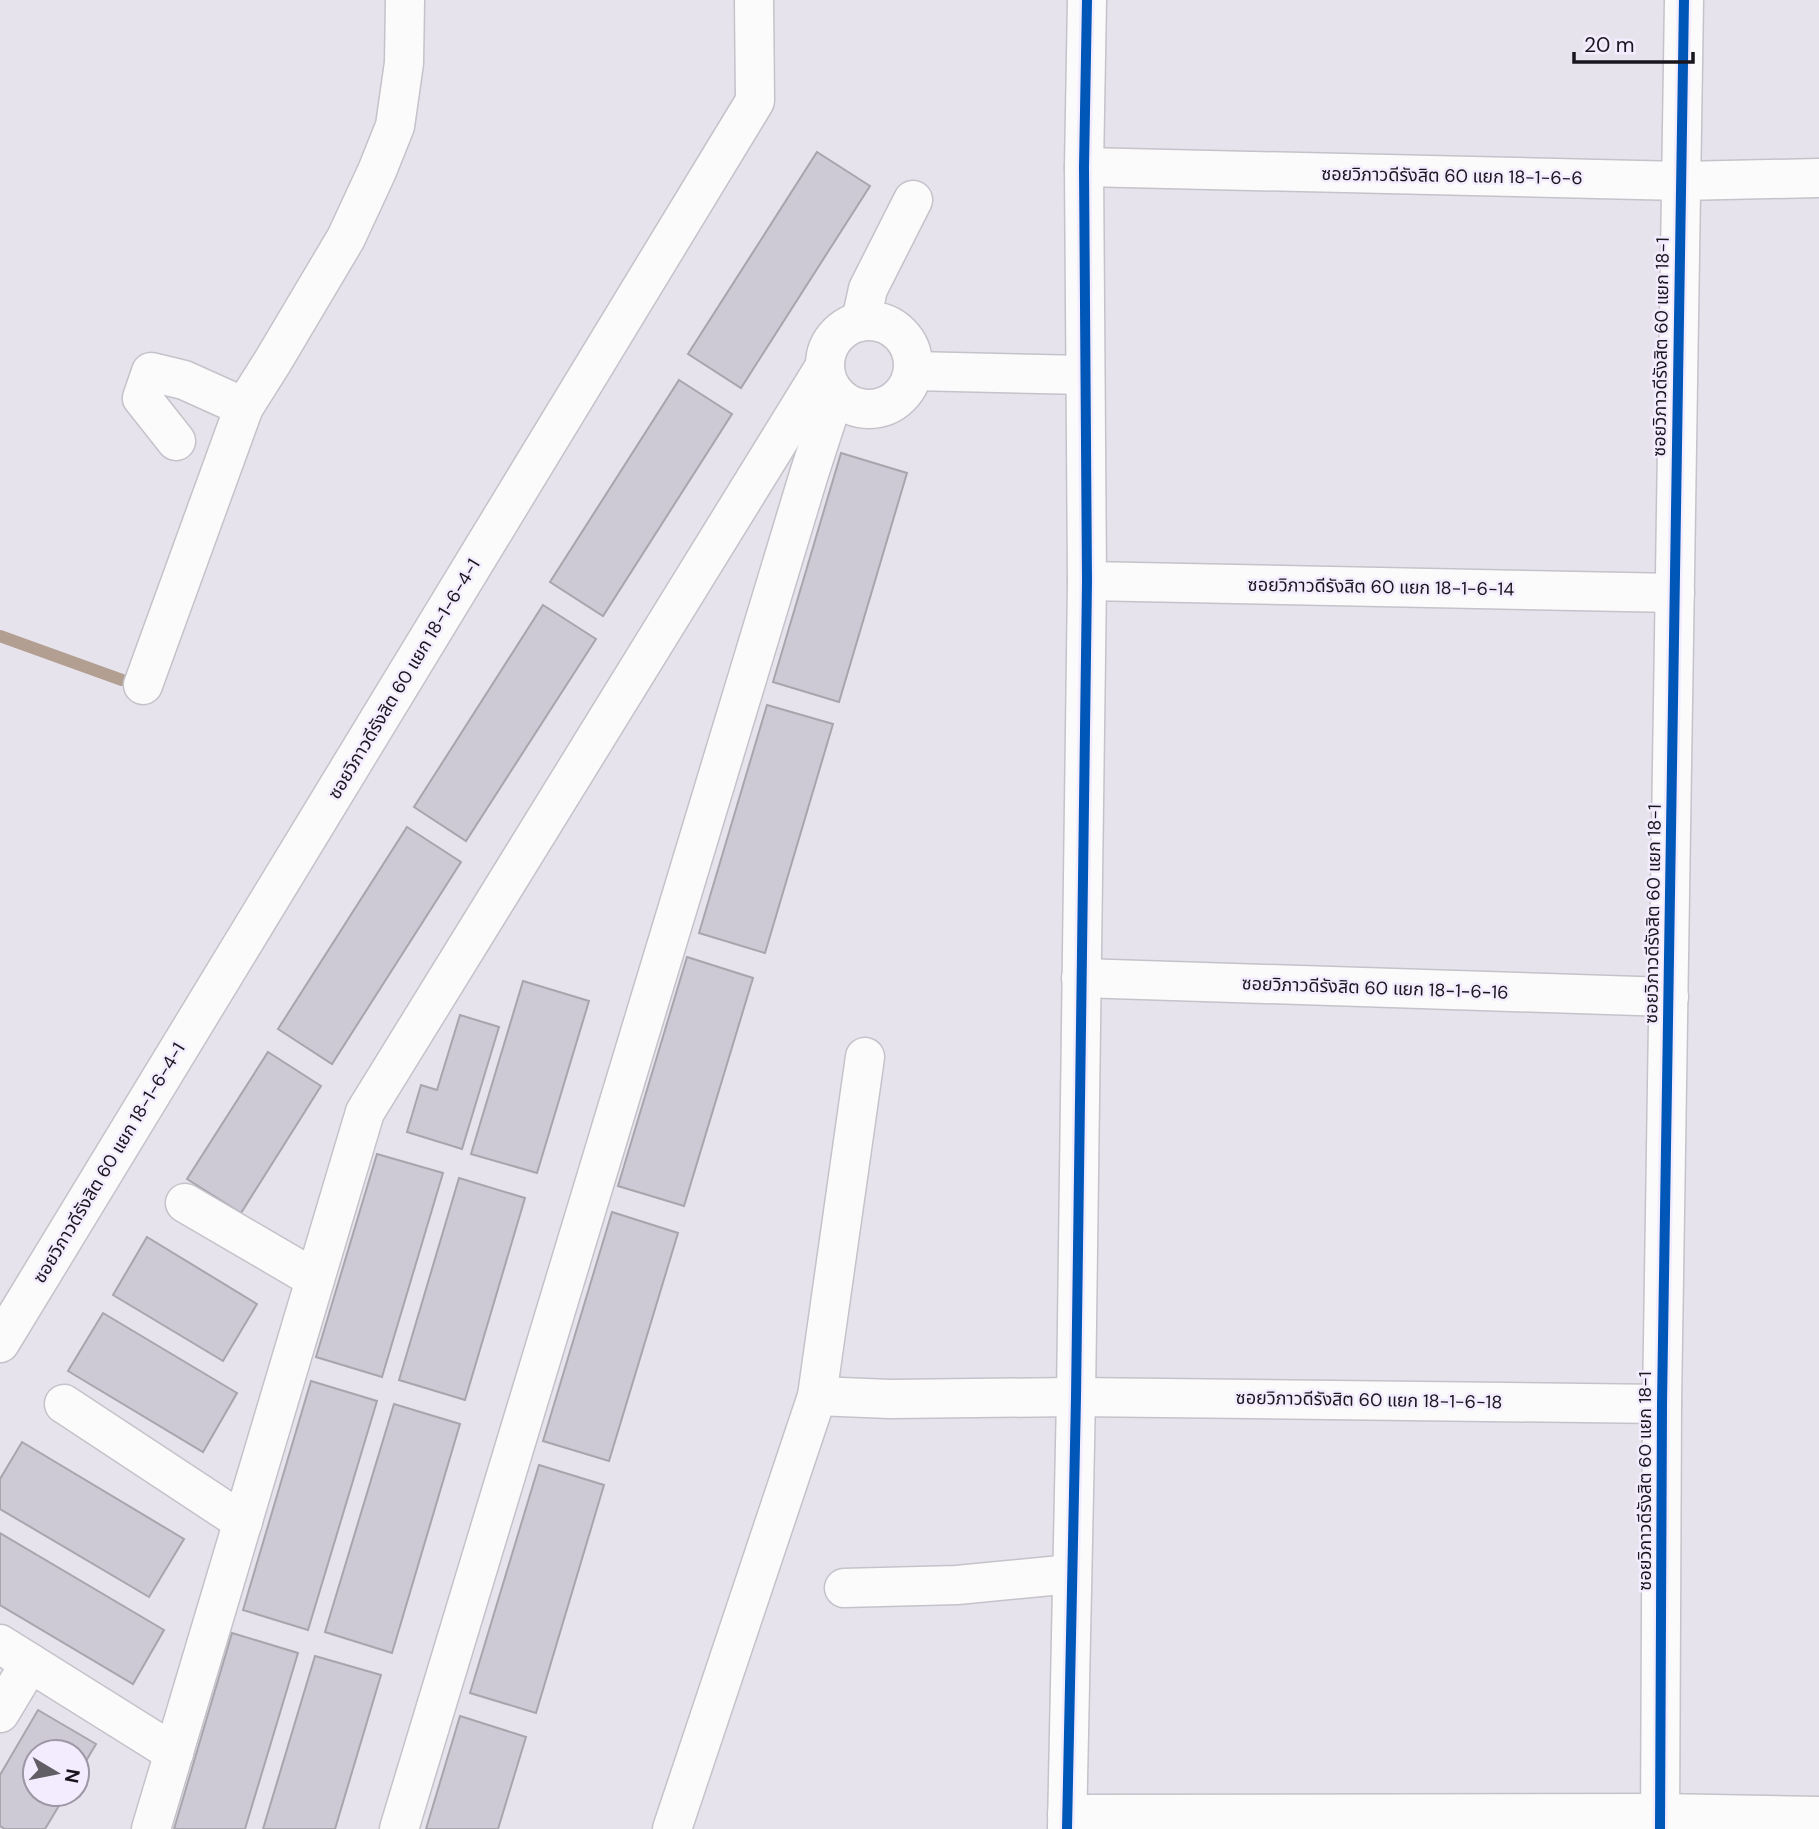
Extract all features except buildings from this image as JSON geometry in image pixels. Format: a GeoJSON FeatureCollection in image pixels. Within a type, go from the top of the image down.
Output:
{"type":"FeatureCollection","features":[{"type":"Feature","properties":{"kind":"street"},"geometry":{"type":"LineString","coordinates":[[143,685],[244,407],[346,238],[395,126],[404,63],[405,0]]}},
{"type":"Feature","properties":{"kind":"street","name":"ซอยวิภาวดีรังสิต 60 แยก 18-1-6-4-1"},"geometry":{"type":"LineString","coordinates":[[0,1343],[755,101],[754,0]]}},
{"type":"Feature","properties":{"kind":"street"},"geometry":{"type":"LineString","coordinates":[[1087,0],[1084,167],[1087,581],[1076,1397],[1067,1821],[1660,1821],[1819,1816]]}},
{"type":"Feature","properties":{"kind":"street","name":"ซอยวิภาวดีรังสิต 60 แยก 18-1"},"geometry":{"type":"LineString","coordinates":[[1660,1821],[1662,1404],[1684,0]]}},
{"type":"Feature","properties":{"kind":"street","name":"ซอยวิภาวดีรังสิต 60 แยก 18-1-6-6"},"geometry":{"type":"LineString","coordinates":[[1084,167],[1682,181],[1819,178]]}},
{"type":"Feature","properties":{"kind":"street"},"geometry":{"type":"LineString","coordinates":[[861,321],[868,289],[913,200]]}},
{"type":"Feature","properties":{"kind":"street"},"geometry":{"type":"LineString","coordinates":[[861,321],[880,321],[897,330],[907,341],[913,370],[908,386],[899,398],[884,407],[866,410],[850,405],[830,380],[824,359],[831,341],[844,327],[861,321]]}},
{"type":"Feature","properties":{"kind":"street"},"geometry":{"type":"LineString","coordinates":[[913,370],[1085,375]]}},
{"type":"Feature","properties":{"kind":"street"},"geometry":{"type":"LineString","coordinates":[[176,441],[142,398],[151,372],[184,380],[244,407]]}},
{"type":"Feature","properties":{"kind":"street"},"geometry":{"type":"LineString","coordinates":[[151,1829],[365,1112],[830,380]]}},
{"type":"Feature","properties":{"kind":"street"},"geometry":{"type":"LineString","coordinates":[[399,1829],[805,488],[830,380]]}},
{"type":"Feature","properties":{"kind":"street","name":"ซอยวิภาวดีรังสิต 60 แยก 18-1-6-14"},"geometry":{"type":"LineString","coordinates":[[1087,581],[1675,593]]}},
{"type":"Feature","properties":{"kind":"street","name":"ซอยวิภาวดีรังสิต 60 แยก 18-1-6-16"},"geometry":{"type":"LineString","coordinates":[[1081,978],[1669,997]]}},
{"type":"Feature","properties":{"kind":"street"},"geometry":{"type":"LineString","coordinates":[[672,1829],[817,1396],[865,1057]]}},
{"type":"Feature","properties":{"kind":"street"},"geometry":{"type":"LineString","coordinates":[[185,1203],[315,1279]]}},
{"type":"Feature","properties":{"kind":"street","name":"ซอยวิภาวดีรังสิต 60 แยก 18-1-6-18"},"geometry":{"type":"LineString","coordinates":[[817,1396],[890,1399],[1076,1397],[1662,1404]]}},
{"type":"Feature","properties":{"kind":"street"},"geometry":{"type":"LineString","coordinates":[[64,1404],[243,1522]]}},
{"type":"Feature","properties":{"kind":"street"},"geometry":{"type":"LineString","coordinates":[[844,1588],[957,1585],[1072,1574]]}},
{"type":"Feature","properties":{"kind":"street"},"geometry":{"type":"LineString","coordinates":[[0,1713],[15,1653],[174,1753]]}},
{"type":"Feature","properties":{"kind":"waterway"},"geometry":{"type":"LineString","coordinates":[[0,636],[122,680]]}},
{"type":"Feature","properties":{"kind":"cycle path"},"geometry":{"type":"LineString","coordinates":[[1067,1829],[1087,581],[1084,167],[1087,0]]}},
{"type":"Feature","properties":{"kind":"cycle path"},"geometry":{"type":"LineString","coordinates":[[1660,1829],[1662,1404],[1684,0]]}}]}
